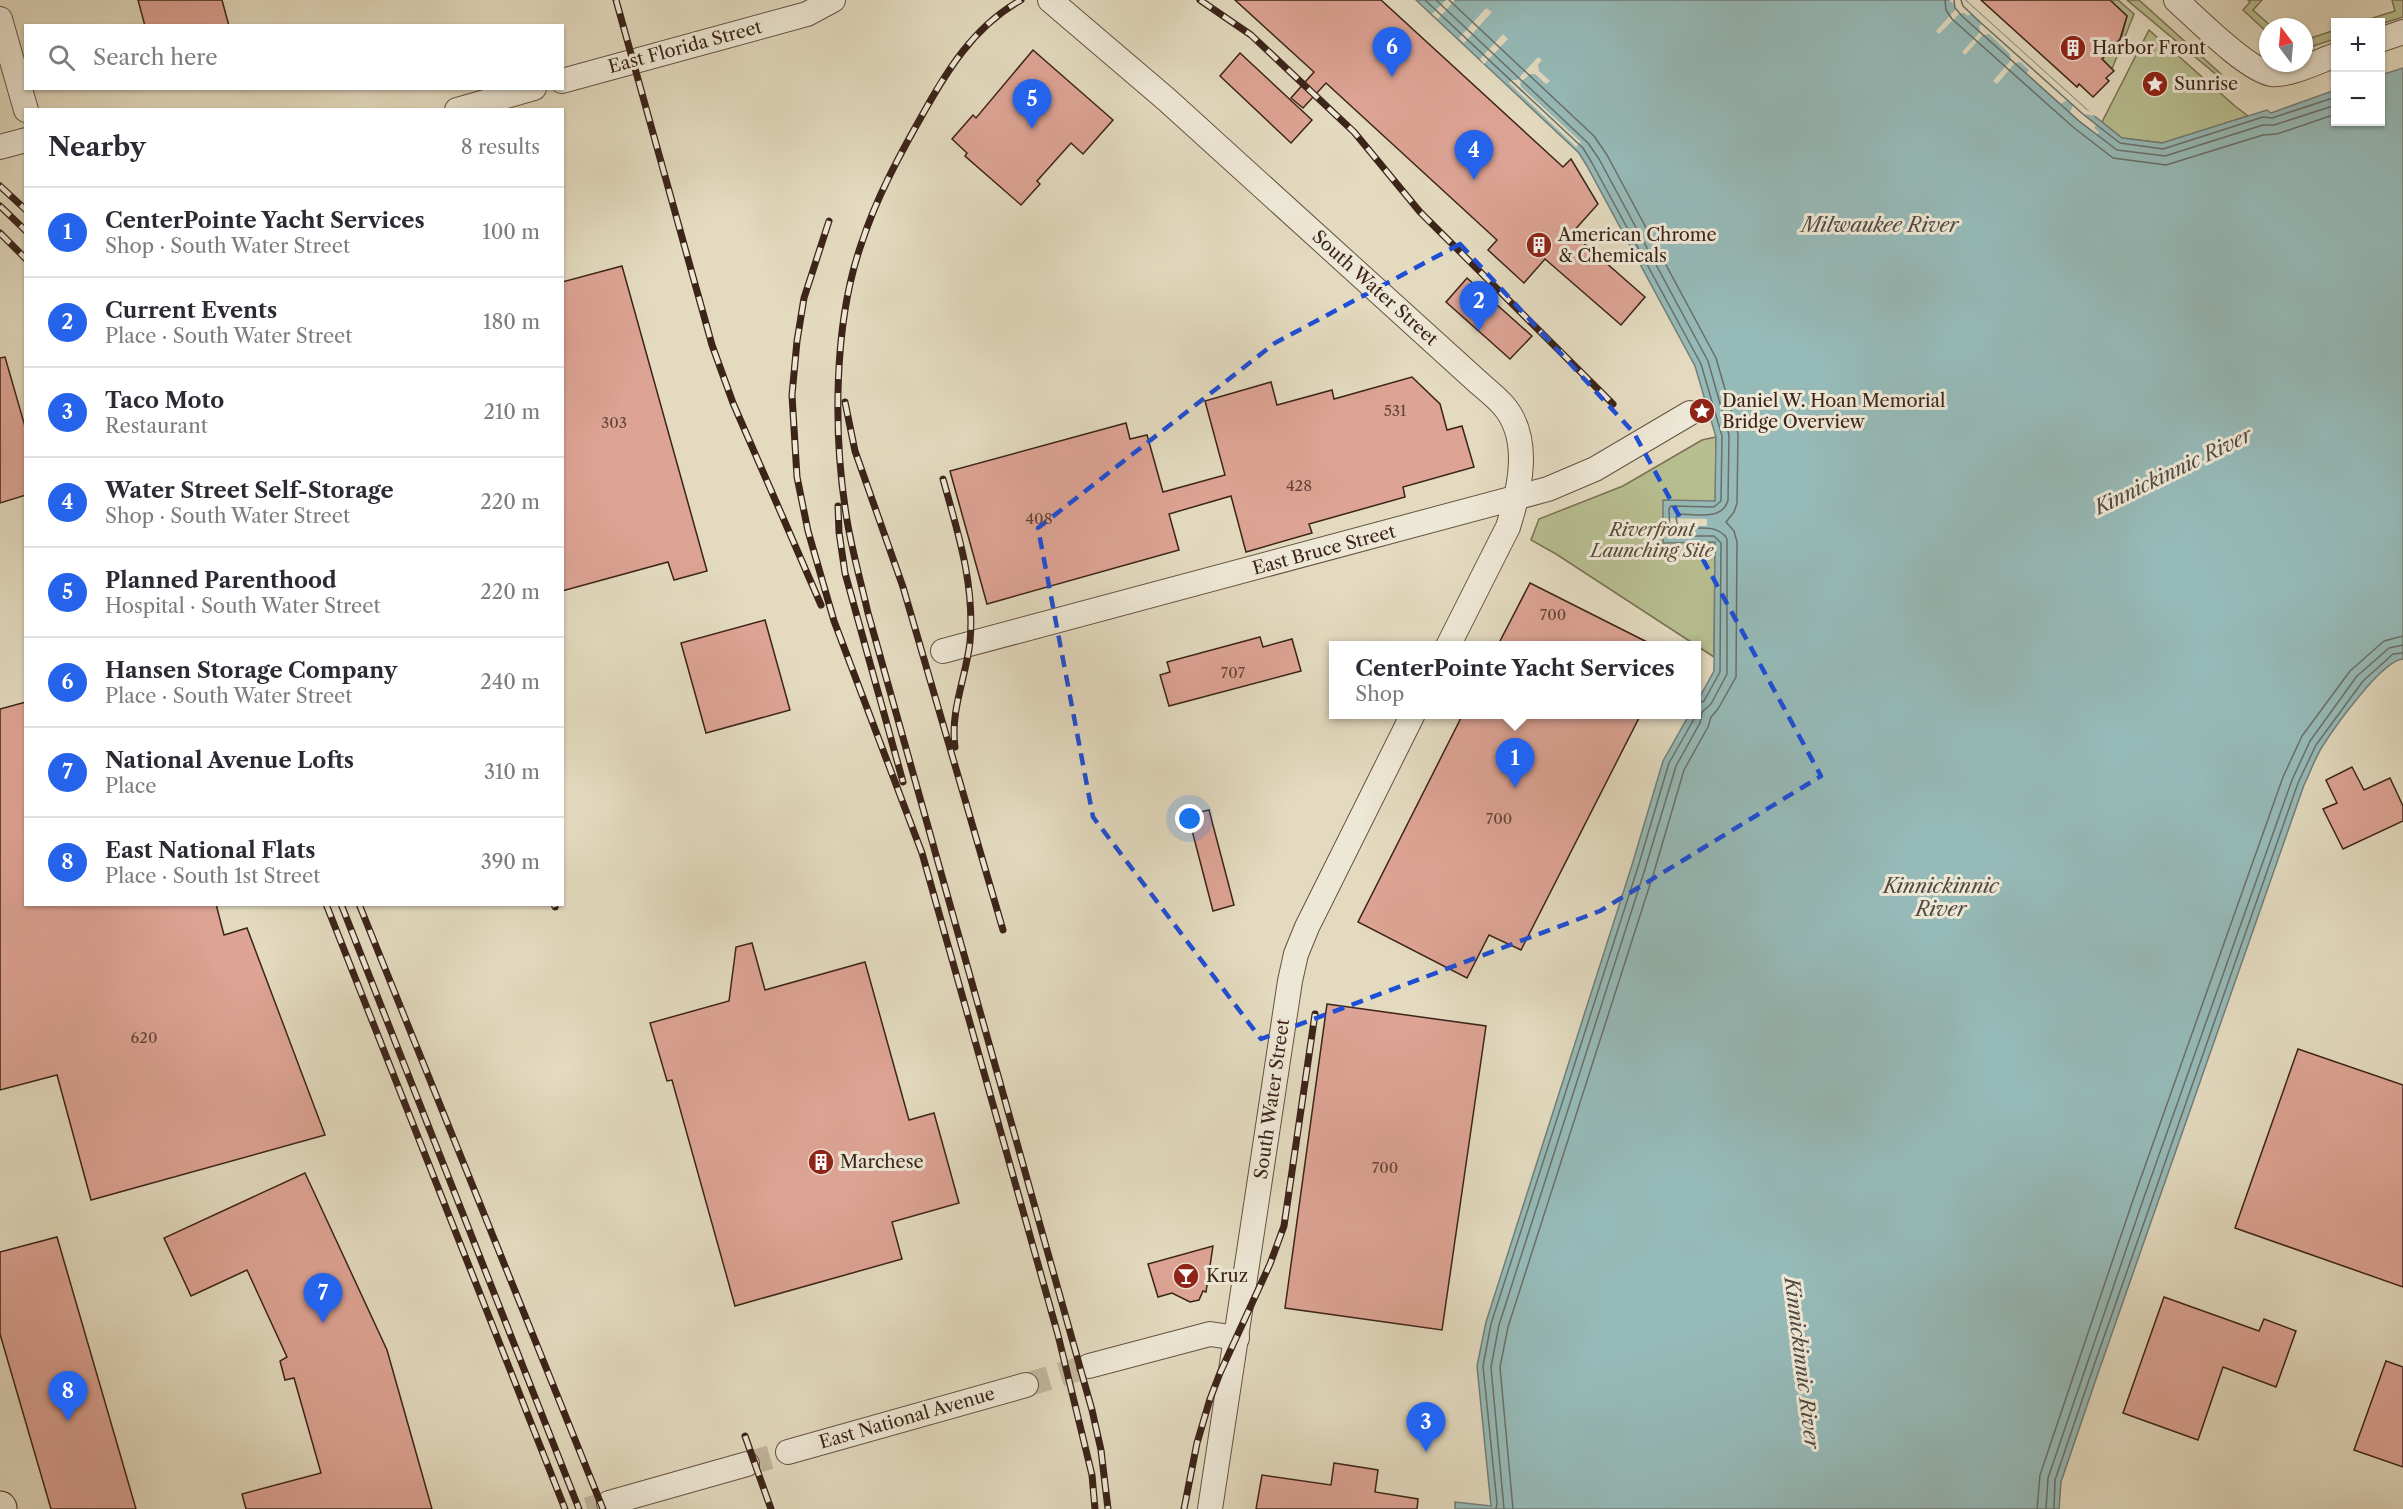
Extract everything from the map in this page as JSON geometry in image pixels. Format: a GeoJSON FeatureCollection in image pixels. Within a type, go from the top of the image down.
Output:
{"type":"FeatureCollection","features":[{"type":"Feature","properties":{"kind":"street","name":"East Florida Street"},"geometry":{"type":"LineString","coordinates":[[564,80],[807,14],[833,0]]}},
{"type":"Feature","properties":{"kind":"street","name":"South Water Street"},"geometry":{"type":"LineString","coordinates":[[1050,0],[1166,99],[1503,406],[1516,428],[1520,442],[1516,499],[1508,527],[1450,641]]}},
{"type":"Feature","properties":{"kind":"street"},"geometry":{"type":"LineString","coordinates":[[2176,0],[2249,63],[2265,72],[2279,74],[2331,58]]}},
{"type":"Feature","properties":{"kind":"street"},"geometry":{"type":"LineString","coordinates":[[0,20],[25,108]]}},
{"type":"Feature","properties":{"kind":"street"},"geometry":{"type":"LineString","coordinates":[[2385,38],[2403,32]]}},
{"type":"Feature","properties":{"kind":"street"},"geometry":{"type":"LineString","coordinates":[[465,108],[527,90]]}},
{"type":"Feature","properties":{"kind":"street"},"geometry":{"type":"LineString","coordinates":[[0,147],[24,141]]}},
{"type":"Feature","properties":{"kind":"street","name":"East Bruce Street"},"geometry":{"type":"LineString","coordinates":[[943,651],[1548,489],[1595,469],[1690,413]]}},
{"type":"Feature","properties":{"kind":"street","name":"South Water Street"},"geometry":{"type":"LineString","coordinates":[[1210,1509],[1296,954],[1307,927],[1411,719]]}},
{"type":"Feature","properties":{"kind":"street"},"geometry":{"type":"LineString","coordinates":[[1089,1366],[1210,1334],[1237,1338]]}},
{"type":"Feature","properties":{"kind":"street","name":"East National Avenue"},"geometry":{"type":"LineString","coordinates":[[788,1452],[1026,1384]]}},
{"type":"Feature","properties":{"kind":"street"},"geometry":{"type":"LineString","coordinates":[[609,1503],[747,1464]]}},
{"type":"Feature","properties":{"kind":"highlighted area"},"geometry":{"type":"Polygon","coordinates":[[[1460,244],[1634,433],[1821,776],[1600,911],[1261,1039],[1093,817],[1038,528],[1275,343],[1460,244]]]}},
{"type":"Feature","properties":{"kind":"green space"},"geometry":{"type":"Polygon","coordinates":[[[2118,0],[2134,14],[2112,69],[2102,59],[2122,37],[2127,16],[2112,2],[2118,0]]]}},
{"type":"Feature","properties":{"kind":"green space"},"geometry":{"type":"Polygon","coordinates":[[[2127,0],[2139,0],[2221,74],[2218,76],[2127,0]]]}},
{"type":"Feature","properties":{"kind":"green space"},"geometry":{"type":"Polygon","coordinates":[[[2248,0],[2262,0],[2253,10],[2262,18],[2259,18],[2259,25],[2243,10],[2250,2],[2248,0]]]}},
{"type":"Feature","properties":{"kind":"green space"},"geometry":{"type":"Polygon","coordinates":[[[2392,0],[2403,0],[2403,17],[2385,23],[2385,18],[2373,18],[2395,11],[2392,0]]]}},
{"type":"Feature","properties":{"kind":"green space"},"geometry":{"type":"Polygon","coordinates":[[[2149,30],[2248,116],[2163,143],[2122,138],[2102,122],[2149,30]]]}},
{"type":"Feature","properties":{"kind":"green space"},"geometry":{"type":"Polygon","coordinates":[[[2331,31],[2331,40],[2313,46],[2313,37],[2331,31]]]}},
{"type":"Feature","properties":{"kind":"green space","name":"Riverfront Launching Site"},"geometry":{"type":"Polygon","coordinates":[[[1716,437],[1714,657],[1701,649],[1701,641],[1689,641],[1531,540],[1539,519],[1623,486],[1702,440],[1716,437]]]}},
{"type":"Feature","properties":{"kind":"water","name":"Kinnickinnic River"},"geometry":{"type":"Polygon","coordinates":[[[1416,0],[1965,0],[2087,110],[2122,138],[2162,143],[2267,110],[2271,113],[2331,91],[2331,126],[2385,126],[2385,74],[2403,68],[2403,659],[2383,670],[2347,711],[2319,751],[2304,785],[2061,1482],[2059,1509],[1455,1509],[1455,1502],[1491,1506],[1477,1366],[1486,1322],[1663,761],[1687,719],[1701,719],[1701,695],[1714,671],[1715,542],[1663,543],[1663,500],[1715,501],[1716,437],[1695,366],[1579,153],[1416,0]]]}},
{"type":"Feature","properties":{"kind":"pier"},"geometry":{"type":"Polygon","coordinates":[[[1446,0],[1455,0],[1438,19],[1432,14],[1446,0]]]}},
{"type":"Feature","properties":{"kind":"pier"},"geometry":{"type":"Polygon","coordinates":[[[1949,0],[1965,0],[2087,110],[2097,114],[2096,116],[2084,114],[2096,125],[2094,128],[2099,132],[2096,135],[2070,113],[2073,105],[2068,100],[2060,104],[2026,74],[2029,70],[2020,62],[2015,63],[1997,84],[1993,81],[2011,60],[2010,54],[1989,34],[1983,35],[1965,55],[1962,52],[1980,32],[1979,26],[1982,24],[1971,13],[1968,16],[1964,13],[1959,14],[1939,34],[1936,31],[1955,10],[1955,5],[1949,0]]]}},
{"type":"Feature","properties":{"kind":"pier"},"geometry":{"type":"Polygon","coordinates":[[[1486,8],[1492,12],[1464,43],[1459,38],[1486,8]]]}},
{"type":"Feature","properties":{"kind":"pier"},"geometry":{"type":"Polygon","coordinates":[[[1503,34],[1508,39],[1484,64],[1480,59],[1503,34]]]}},
{"type":"Feature","properties":{"kind":"pier"},"geometry":{"type":"Polygon","coordinates":[[[1538,57],[1542,60],[1538,65],[1539,71],[1550,81],[1546,84],[1535,74],[1530,74],[1520,83],[1521,87],[1581,142],[1576,147],[1509,83],[1517,80],[1538,57]]]}},
{"type":"Feature","properties":{"kind":"pier"},"geometry":{"type":"Polygon","coordinates":[[[1660,518],[1707,519],[1707,526],[1660,525],[1660,518]]]}},
{"type":"Feature","properties":{"kind":"building"},"geometry":{"type":"Polygon","coordinates":[[[138,0],[222,0],[228,24],[144,24],[138,0]]]}},
{"type":"Feature","properties":{"kind":"building"},"geometry":{"type":"Polygon","coordinates":[[[1235,0],[1381,0],[1563,167],[1571,159],[1598,204],[1572,233],[1645,297],[1621,325],[1545,259],[1524,283],[1488,250],[1497,240],[1326,83],[1303,108],[1291,98],[1314,72],[1235,0]]]}},
{"type":"Feature","properties":{"kind":"building","name":"Harbor Front"},"geometry":{"type":"Polygon","coordinates":[[[1981,0],[2110,0],[2127,16],[2120,39],[2102,59],[2114,71],[2106,78],[2109,81],[2093,97],[2079,84],[2077,87],[1981,0]]]}},
{"type":"Feature","properties":{"kind":"building"},"geometry":{"type":"Polygon","coordinates":[[[1033,50],[1113,120],[1083,154],[1071,143],[1037,181],[1040,184],[1021,205],[965,156],[967,153],[952,139],[973,115],[976,118],[1033,50]]]}},
{"type":"Feature","properties":{"kind":"building"},"geometry":{"type":"Polygon","coordinates":[[[1240,53],[1312,120],[1291,143],[1220,76],[1240,53]]]}},
{"type":"Feature","properties":{"kind":"building"},"geometry":{"type":"Polygon","coordinates":[[[622,266],[707,571],[674,580],[668,562],[564,590],[564,281],[622,266]]]}},
{"type":"Feature","properties":{"kind":"building"},"geometry":{"type":"Polygon","coordinates":[[[1467,278],[1532,336],[1510,359],[1446,302],[1467,278]]]}},
{"type":"Feature","properties":{"kind":"building"},"geometry":{"type":"Polygon","coordinates":[[[5,357],[24,423],[24,496],[0,503],[0,358],[5,357]]]}},
{"type":"Feature","properties":{"kind":"building"},"geometry":{"type":"Polygon","coordinates":[[[1412,377],[1440,404],[1447,430],[1462,426],[1474,467],[1403,487],[1405,497],[1309,524],[1312,533],[1246,552],[1231,496],[1169,514],[1179,550],[987,604],[950,471],[1126,423],[1130,439],[1147,435],[1163,492],[1225,475],[1205,401],[1271,382],[1277,405],[1332,390],[1334,399],[1412,377]]]}},
{"type":"Feature","properties":{"kind":"building"},"geometry":{"type":"Polygon","coordinates":[[[1530,583],[1645,641],[1500,641],[1530,583]]]}},
{"type":"Feature","properties":{"kind":"building"},"geometry":{"type":"Polygon","coordinates":[[[765,620],[790,710],[706,733],[681,643],[765,620]]]}},
{"type":"Feature","properties":{"kind":"building"},"geometry":{"type":"Polygon","coordinates":[[[1260,637],[1263,647],[1292,639],[1301,671],[1169,706],[1160,675],[1170,672],[1167,662],[1260,637]]]}},
{"type":"Feature","properties":{"kind":"building"},"geometry":{"type":"Polygon","coordinates":[[[24,703],[24,906],[217,906],[224,935],[247,928],[325,1135],[91,1200],[57,1075],[0,1090],[0,709],[24,703]]]}},
{"type":"Feature","properties":{"kind":"building"},"geometry":{"type":"Polygon","coordinates":[[[1460,719],[1638,719],[1521,950],[1489,935],[1467,978],[1358,922],[1460,719]]]}},
{"type":"Feature","properties":{"kind":"building"},"geometry":{"type":"Polygon","coordinates":[[[2352,767],[2364,790],[2390,778],[2403,806],[2403,821],[2343,849],[2323,809],[2337,803],[2326,780],[2352,767]]]}},
{"type":"Feature","properties":{"kind":"building"},"geometry":{"type":"Polygon","coordinates":[[[1209,810],[1234,905],[1213,911],[1188,815],[1209,810]]]}},
{"type":"Feature","properties":{"kind":"building","name":"Marchese"},"geometry":{"type":"Polygon","coordinates":[[[752,943],[765,990],[865,962],[909,1120],[934,1113],[959,1203],[892,1222],[902,1259],[735,1306],[672,1080],[667,1081],[650,1023],[729,1001],[736,947],[752,943]]]}},
{"type":"Feature","properties":{"kind":"building"},"geometry":{"type":"Polygon","coordinates":[[[1327,1004],[1486,1026],[1442,1330],[1285,1308],[1327,1004]]]}},
{"type":"Feature","properties":{"kind":"building"},"geometry":{"type":"Polygon","coordinates":[[[2298,1049],[2403,1085],[2403,1287],[2235,1228],[2298,1049]]]}},
{"type":"Feature","properties":{"kind":"building"},"geometry":{"type":"Polygon","coordinates":[[[305,1173],[387,1350],[432,1509],[246,1509],[242,1494],[321,1473],[294,1378],[285,1380],[280,1361],[287,1357],[247,1270],[191,1296],[164,1238],[305,1173]]]}},
{"type":"Feature","properties":{"kind":"building"},"geometry":{"type":"Polygon","coordinates":[[[57,1237],[136,1509],[51,1509],[0,1334],[0,1252],[57,1237]]]}},
{"type":"Feature","properties":{"kind":"building","name":"Kruz"},"geometry":{"type":"Polygon","coordinates":[[[1213,1246],[1206,1292],[1203,1291],[1199,1300],[1190,1302],[1172,1293],[1158,1297],[1148,1264],[1213,1246]]]}},
{"type":"Feature","properties":{"kind":"building"},"geometry":{"type":"Polygon","coordinates":[[[2164,1297],[2259,1331],[2264,1319],[2296,1331],[2276,1387],[2223,1367],[2198,1440],[2123,1413],[2164,1297]]]}},
{"type":"Feature","properties":{"kind":"building"},"geometry":{"type":"Polygon","coordinates":[[[2386,1361],[2403,1367],[2403,1467],[2354,1450],[2386,1361]]]}},
{"type":"Feature","properties":{"kind":"building"},"geometry":{"type":"Polygon","coordinates":[[[1334,1463],[1378,1470],[1375,1492],[1418,1499],[1417,1509],[1256,1509],[1262,1475],[1331,1485],[1334,1463]]]}},
{"type":"Feature","properties":{"kind":"tunnel"},"geometry":{"type":"LineString","coordinates":[[1026,1385],[1089,1366]]}},
{"type":"Feature","properties":{"kind":"tunnel"},"geometry":{"type":"LineString","coordinates":[[747,1464],[788,1452]]}},
{"type":"Feature","properties":{"kind":"tunnel"},"geometry":{"type":"LineString","coordinates":[[587,1509],[609,1503]]}},
{"type":"Feature","properties":{"kind":"railway"},"geometry":{"type":"LineString","coordinates":[[616,0],[712,345],[733,403],[821,605]]}},
{"type":"Feature","properties":{"kind":"railway"},"geometry":{"type":"LineString","coordinates":[[1021,0],[989,23],[962,52],[930,101],[874,210],[852,274],[845,308],[838,380],[839,453],[849,532],[868,613],[1092,1410],[1101,1450],[1108,1509]]}},
{"type":"Feature","properties":{"kind":"railway"},"geometry":{"type":"LineString","coordinates":[[1200,0],[1251,35],[1354,132],[1420,212],[1613,404]]}},
{"type":"Feature","properties":{"kind":"railway"},"geometry":{"type":"LineString","coordinates":[[0,186],[24,208]]}},
{"type":"Feature","properties":{"kind":"railway"},"geometry":{"type":"LineString","coordinates":[[0,206],[24,229]]}},
{"type":"Feature","properties":{"kind":"railway"},"geometry":{"type":"LineString","coordinates":[[829,221],[804,298],[792,395],[797,477],[808,531],[834,621],[922,853],[1058,1335],[1092,1475],[1095,1509]]}},
{"type":"Feature","properties":{"kind":"railway"},"geometry":{"type":"LineString","coordinates":[[0,233],[24,257]]}},
{"type":"Feature","properties":{"kind":"railway"},"geometry":{"type":"LineString","coordinates":[[845,402],[855,451],[903,587],[1003,930]]}},
{"type":"Feature","properties":{"kind":"railway"},"geometry":{"type":"LineString","coordinates":[[943,479],[964,559],[971,621],[968,655],[956,707],[955,747]]}},
{"type":"Feature","properties":{"kind":"railway"},"geometry":{"type":"LineString","coordinates":[[838,506],[845,573],[903,782]]}},
{"type":"Feature","properties":{"kind":"railway"},"geometry":{"type":"LineString","coordinates":[[327,906],[565,1509]]}},
{"type":"Feature","properties":{"kind":"railway"},"geometry":{"type":"LineString","coordinates":[[342,906],[579,1509]]}},
{"type":"Feature","properties":{"kind":"railway"},"geometry":{"type":"LineString","coordinates":[[360,906],[603,1509]]}},
{"type":"Feature","properties":{"kind":"railway"},"geometry":{"type":"LineString","coordinates":[[1184,1509],[1197,1443],[1210,1399],[1270,1264],[1284,1226],[1315,1014]]}},
{"type":"Feature","properties":{"kind":"railway"},"geometry":{"type":"LineString","coordinates":[[745,1436],[771,1509]]}},
{"type":"Feature","properties":{"kind":"place","name":"Harbor Front"},"geometry":{"type":"Point","coordinates":[2073,48]}},
{"type":"Feature","properties":{"kind":"place","name":"Hansen Storage Company"},"geometry":{"type":"Point","coordinates":[1392,77]}},
{"type":"Feature","properties":{"kind":"place","name":"Sunrise"},"geometry":{"type":"Point","coordinates":[2155,84]}},
{"type":"Feature","properties":{"kind":"place","name":"Planned Parenthood"},"geometry":{"type":"Point","coordinates":[1032,129]}},
{"type":"Feature","properties":{"kind":"place","name":"Water Street Self-Storage"},"geometry":{"type":"Point","coordinates":[1474,180]}},
{"type":"Feature","properties":{"kind":"place","name":"American Chrome & Chemicals"},"geometry":{"type":"Point","coordinates":[1539,245]}},
{"type":"Feature","properties":{"kind":"place","name":"Current Events"},"geometry":{"type":"Point","coordinates":[1479,331]}},
{"type":"Feature","properties":{"kind":"place","name":"Daniel W. Hoan Memorial Bridge Overview"},"geometry":{"type":"Point","coordinates":[1702,411]}},
{"type":"Feature","properties":{"kind":"place","name":"CenterPointe Yacht Services"},"geometry":{"type":"Point","coordinates":[1515,788]}},
{"type":"Feature","properties":{"kind":"place","name":"Marchese"},"geometry":{"type":"Point","coordinates":[821,1162]}},
{"type":"Feature","properties":{"kind":"place","name":"Kruz"},"geometry":{"type":"Point","coordinates":[1186,1276]}},
{"type":"Feature","properties":{"kind":"place","name":"National Avenue Lofts"},"geometry":{"type":"Point","coordinates":[323,1323]}},
{"type":"Feature","properties":{"kind":"place","name":"East National Flats"},"geometry":{"type":"Point","coordinates":[68,1421]}},
{"type":"Feature","properties":{"kind":"place","name":"Taco Moto"},"geometry":{"type":"Point","coordinates":[1426,1452]}},
{"type":"Feature","properties":{"kind":"water label","name":"Milwaukee River"},"geometry":{"type":"Point","coordinates":[1880,225]}}]}
